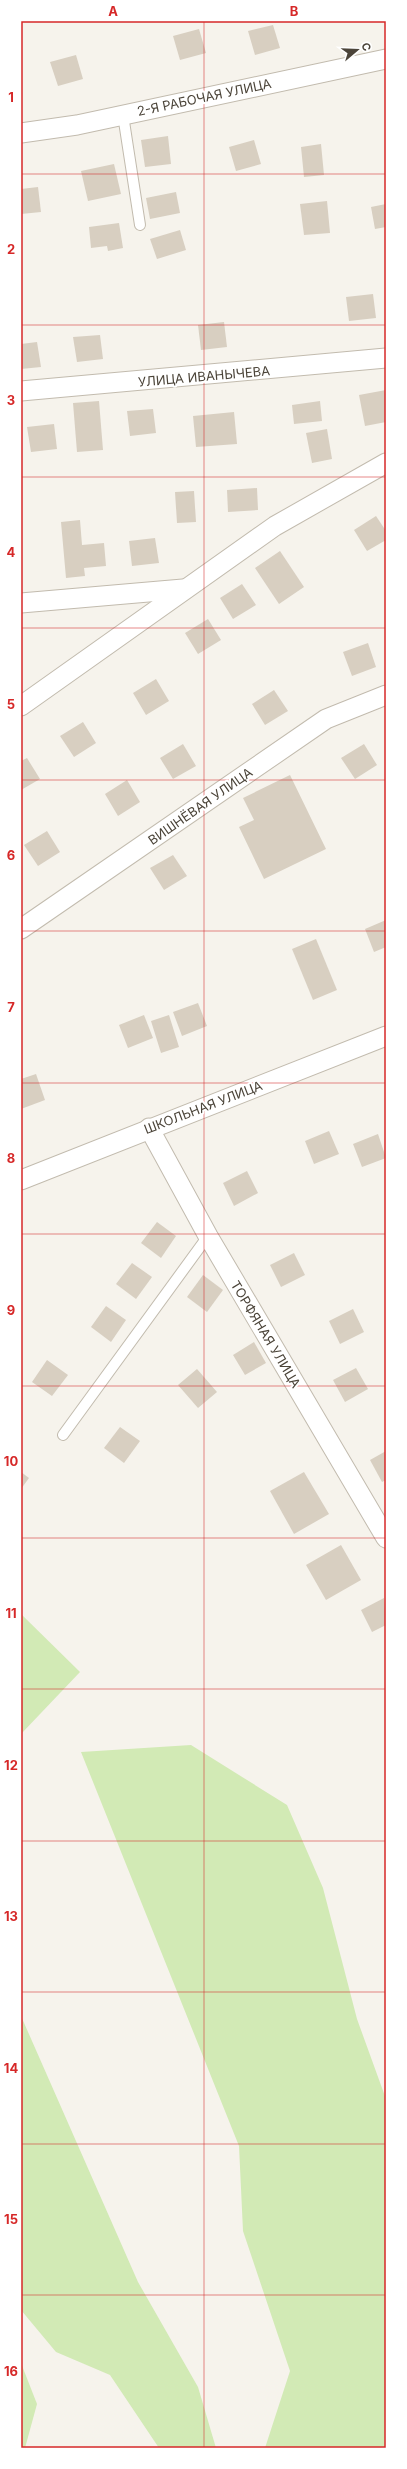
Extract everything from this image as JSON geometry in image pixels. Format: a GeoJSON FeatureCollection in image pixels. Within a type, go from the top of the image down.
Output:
{"type":"FeatureCollection","features":[{"type":"Feature","properties":{"kind":"street","name":"2-Я РАБОЧАЯ УЛИЦА"},"geometry":{"type":"LineString","coordinates":[[21,133],[123,115],[386,58]]}},
{"type":"Feature","properties":{"kind":"street","name":"УЛИЦА ИВАНЫЧЕВА"},"geometry":{"type":"LineString","coordinates":[[21,391],[386,358]]}},
{"type":"Feature","properties":{"kind":"street"},"geometry":{"type":"LineString","coordinates":[[21,706],[184,589],[275,526],[386,463]]}},
{"type":"Feature","properties":{"kind":"street"},"geometry":{"type":"LineString","coordinates":[[21,603],[184,589]]}},
{"type":"Feature","properties":{"kind":"street","name":"ВИШНЁВАЯ УЛИЦА"},"geometry":{"type":"LineString","coordinates":[[21,929],[326,719],[386,695]]}},
{"type":"Feature","properties":{"kind":"street","name":"ШКОЛЬНАЯ УЛИЦА"},"geometry":{"type":"LineString","coordinates":[[21,1180],[386,1036]]}},
{"type":"Feature","properties":{"kind":"street","name":"ТОРФЯНАЯ УЛИЦА"},"geometry":{"type":"LineString","coordinates":[[150,1128],[208,1236],[380,1516],[386,1538]]}},
{"type":"Feature","properties":{"kind":"lane"},"geometry":{"type":"LineString","coordinates":[[123,115],[140,225]]}},
{"type":"Feature","properties":{"kind":"lane"},"geometry":{"type":"LineString","coordinates":[[63,1435],[208,1236]]}},
{"type":"Feature","properties":{"kind":"green space"},"geometry":{"type":"Polygon","coordinates":[[[21,1614],[80,1672],[21,1734],[21,1614]]]}},
{"type":"Feature","properties":{"kind":"green space"},"geometry":{"type":"Polygon","coordinates":[[[191,1745],[287,1805],[323,1888],[357,2019],[386,2099],[386,2448],[265,2448],[290,2371],[243,2231],[239,2146],[81,1752],[191,1745]]]}},
{"type":"Feature","properties":{"kind":"green space"},"geometry":{"type":"Polygon","coordinates":[[[21,2016],[138,2282],[198,2387],[216,2448],[159,2448],[110,2375],[56,2352],[21,2310],[21,2016]]]}},
{"type":"Feature","properties":{"kind":"green space"},"geometry":{"type":"Polygon","coordinates":[[[21,2363],[37,2404],[25,2448],[21,2448],[21,2363]]]}},
{"type":"Feature","properties":{"kind":"building"},"geometry":{"type":"Polygon","coordinates":[[[273,25],[280,48],[255,55],[248,31],[273,25]]]}},
{"type":"Feature","properties":{"kind":"building"},"geometry":{"type":"Polygon","coordinates":[[[199,29],[206,53],[180,60],[173,36],[199,29]]]}},
{"type":"Feature","properties":{"kind":"building"},"geometry":{"type":"Polygon","coordinates":[[[76,55],[83,79],[58,86],[50,62],[76,55]]]}},
{"type":"Feature","properties":{"kind":"building"},"geometry":{"type":"Polygon","coordinates":[[[168,136],[171,164],[145,167],[141,140],[168,136]]]}},
{"type":"Feature","properties":{"kind":"building"},"geometry":{"type":"Polygon","coordinates":[[[254,140],[261,164],[236,171],[229,147],[254,140]]]}},
{"type":"Feature","properties":{"kind":"building"},"geometry":{"type":"Polygon","coordinates":[[[321,144],[324,175],[304,177],[301,147],[321,144]]]}},
{"type":"Feature","properties":{"kind":"building"},"geometry":{"type":"Polygon","coordinates":[[[114,164],[121,194],[88,201],[81,171],[114,164]]]}},
{"type":"Feature","properties":{"kind":"building"},"geometry":{"type":"Polygon","coordinates":[[[38,187],[41,212],[21,214],[21,189],[38,187]]]}},
{"type":"Feature","properties":{"kind":"building"},"geometry":{"type":"Polygon","coordinates":[[[176,192],[180,213],[150,219],[146,198],[176,192]]]}},
{"type":"Feature","properties":{"kind":"building"},"geometry":{"type":"Polygon","coordinates":[[[327,201],[330,233],[304,235],[300,204],[327,201]]]}},
{"type":"Feature","properties":{"kind":"building"},"geometry":{"type":"Polygon","coordinates":[[[386,204],[386,227],[375,229],[371,207],[386,204]]]}},
{"type":"Feature","properties":{"kind":"building"},"geometry":{"type":"Polygon","coordinates":[[[119,223],[123,248],[108,251],[107,246],[91,248],[89,227],[119,223]]]}},
{"type":"Feature","properties":{"kind":"building"},"geometry":{"type":"Polygon","coordinates":[[[180,230],[186,250],[157,259],[150,239],[180,230]]]}},
{"type":"Feature","properties":{"kind":"building"},"geometry":{"type":"Polygon","coordinates":[[[373,294],[376,318],[349,321],[346,297],[373,294]]]}},
{"type":"Feature","properties":{"kind":"building"},"geometry":{"type":"Polygon","coordinates":[[[224,322],[227,347],[201,350],[198,325],[224,322]]]}},
{"type":"Feature","properties":{"kind":"building"},"geometry":{"type":"Polygon","coordinates":[[[100,335],[103,359],[77,362],[73,337],[100,335]]]}},
{"type":"Feature","properties":{"kind":"building"},"geometry":{"type":"Polygon","coordinates":[[[37,342],[41,367],[21,369],[21,344],[37,342]]]}},
{"type":"Feature","properties":{"kind":"building"},"geometry":{"type":"Polygon","coordinates":[[[386,390],[386,422],[365,426],[359,395],[386,390]]]}},
{"type":"Feature","properties":{"kind":"building"},"geometry":{"type":"Polygon","coordinates":[[[99,401],[103,450],[77,452],[73,403],[99,401]]]}},
{"type":"Feature","properties":{"kind":"building"},"geometry":{"type":"Polygon","coordinates":[[[320,401],[322,421],[294,424],[292,405],[320,401]]]}},
{"type":"Feature","properties":{"kind":"building"},"geometry":{"type":"Polygon","coordinates":[[[153,409],[156,433],[130,436],[127,411],[153,409]]]}},
{"type":"Feature","properties":{"kind":"building"},"geometry":{"type":"Polygon","coordinates":[[[234,412],[237,444],[196,447],[193,416],[234,412]]]}},
{"type":"Feature","properties":{"kind":"building"},"geometry":{"type":"Polygon","coordinates":[[[54,424],[57,449],[31,452],[27,427],[54,424]]]}},
{"type":"Feature","properties":{"kind":"building"},"geometry":{"type":"Polygon","coordinates":[[[327,429],[332,459],[312,463],[306,433],[327,429]]]}},
{"type":"Feature","properties":{"kind":"building"},"geometry":{"type":"Polygon","coordinates":[[[257,488],[258,510],[228,512],[227,490],[257,488]]]}},
{"type":"Feature","properties":{"kind":"building"},"geometry":{"type":"Polygon","coordinates":[[[194,491],[196,522],[177,523],[175,492],[194,491]]]}},
{"type":"Feature","properties":{"kind":"building"},"geometry":{"type":"Polygon","coordinates":[[[376,516],[386,531],[386,540],[367,551],[354,530],[376,516]]]}},
{"type":"Feature","properties":{"kind":"building"},"geometry":{"type":"Polygon","coordinates":[[[80,520],[82,545],[104,543],[106,566],[84,568],[85,576],[66,578],[61,522],[80,520]]]}},
{"type":"Feature","properties":{"kind":"building"},"geometry":{"type":"Polygon","coordinates":[[[155,538],[159,563],[132,566],[129,541],[155,538]]]}},
{"type":"Feature","properties":{"kind":"building"},"geometry":{"type":"Polygon","coordinates":[[[280,551],[304,587],[279,604],[255,568],[280,551]]]}},
{"type":"Feature","properties":{"kind":"building"},"geometry":{"type":"Polygon","coordinates":[[[242,584],[256,605],[233,619],[220,598],[242,584]]]}},
{"type":"Feature","properties":{"kind":"building"},"geometry":{"type":"Polygon","coordinates":[[[208,619],[221,640],[198,654],[185,633],[208,619]]]}},
{"type":"Feature","properties":{"kind":"building"},"geometry":{"type":"Polygon","coordinates":[[[368,643],[376,667],[352,676],[343,652],[368,643]]]}},
{"type":"Feature","properties":{"kind":"building"},"geometry":{"type":"Polygon","coordinates":[[[156,679],[169,701],[146,715],[133,693],[156,679]]]}},
{"type":"Feature","properties":{"kind":"building"},"geometry":{"type":"Polygon","coordinates":[[[274,690],[288,711],[265,725],[252,704],[274,690]]]}},
{"type":"Feature","properties":{"kind":"building"},"geometry":{"type":"Polygon","coordinates":[[[83,722],[96,743],[74,757],[60,736],[83,722]]]}},
{"type":"Feature","properties":{"kind":"building"},"geometry":{"type":"Polygon","coordinates":[[[183,744],[196,766],[173,779],[160,758],[183,744]]]}},
{"type":"Feature","properties":{"kind":"building"},"geometry":{"type":"Polygon","coordinates":[[[364,744],[377,765],[355,779],[341,758],[364,744]]]}},
{"type":"Feature","properties":{"kind":"building"},"geometry":{"type":"Polygon","coordinates":[[[27,758],[40,779],[21,790],[21,761],[27,758]]]}},
{"type":"Feature","properties":{"kind":"building"},"geometry":{"type":"Polygon","coordinates":[[[290,775],[326,849],[264,879],[239,827],[254,820],[243,798],[290,775]]]}},
{"type":"Feature","properties":{"kind":"building"},"geometry":{"type":"Polygon","coordinates":[[[127,780],[140,802],[118,816],[105,794],[127,780]]]}},
{"type":"Feature","properties":{"kind":"building"},"geometry":{"type":"Polygon","coordinates":[[[47,831],[60,852],[38,866],[24,845],[47,831]]]}},
{"type":"Feature","properties":{"kind":"building"},"geometry":{"type":"Polygon","coordinates":[[[173,855],[187,876],[164,890],[150,868],[173,855]]]}},
{"type":"Feature","properties":{"kind":"building"},"geometry":{"type":"Polygon","coordinates":[[[386,920],[386,947],[374,952],[365,929],[386,920]]]}},
{"type":"Feature","properties":{"kind":"building"},"geometry":{"type":"Polygon","coordinates":[[[316,939],[337,990],[313,1000],[292,949],[316,939]]]}},
{"type":"Feature","properties":{"kind":"building"},"geometry":{"type":"Polygon","coordinates":[[[198,1003],[207,1026],[182,1036],[173,1012],[198,1003]]]}},
{"type":"Feature","properties":{"kind":"building"},"geometry":{"type":"Polygon","coordinates":[[[144,1015],[153,1038],[128,1048],[119,1025],[144,1015]]]}},
{"type":"Feature","properties":{"kind":"building"},"geometry":{"type":"Polygon","coordinates":[[[169,1015],[179,1047],[161,1053],[151,1021],[169,1015]]]}},
{"type":"Feature","properties":{"kind":"building"},"geometry":{"type":"Polygon","coordinates":[[[36,1074],[45,1100],[21,1109],[21,1079],[36,1074]]]}},
{"type":"Feature","properties":{"kind":"building"},"geometry":{"type":"Polygon","coordinates":[[[329,1131],[339,1154],[314,1164],[305,1141],[329,1131]]]}},
{"type":"Feature","properties":{"kind":"building"},"geometry":{"type":"Polygon","coordinates":[[[378,1134],[386,1158],[362,1167],[353,1144],[378,1134]]]}},
{"type":"Feature","properties":{"kind":"building"},"geometry":{"type":"Polygon","coordinates":[[[247,1171],[258,1193],[234,1206],[223,1183],[247,1171]]]}},
{"type":"Feature","properties":{"kind":"building"},"geometry":{"type":"Polygon","coordinates":[[[157,1222],[176,1236],[161,1258],[141,1243],[157,1222]]]}},
{"type":"Feature","properties":{"kind":"building"},"geometry":{"type":"Polygon","coordinates":[[[294,1253],[305,1275],[281,1287],[270,1265],[294,1253]]]}},
{"type":"Feature","properties":{"kind":"building"},"geometry":{"type":"Polygon","coordinates":[[[132,1263],[152,1277],[136,1299],[116,1284],[132,1263]]]}},
{"type":"Feature","properties":{"kind":"building"},"geometry":{"type":"Polygon","coordinates":[[[203,1275],[223,1290],[207,1312],[187,1297],[203,1275]]]}},
{"type":"Feature","properties":{"kind":"building"},"geometry":{"type":"Polygon","coordinates":[[[106,1306],[126,1320],[111,1342],[91,1327],[106,1306]]]}},
{"type":"Feature","properties":{"kind":"building"},"geometry":{"type":"Polygon","coordinates":[[[353,1309],[364,1332],[340,1344],[329,1321],[353,1309]]]}},
{"type":"Feature","properties":{"kind":"building"},"geometry":{"type":"Polygon","coordinates":[[[254,1342],[266,1363],[245,1375],[233,1355],[254,1342]]]}},
{"type":"Feature","properties":{"kind":"building"},"geometry":{"type":"Polygon","coordinates":[[[47,1360],[68,1375],[52,1396],[32,1382],[47,1360]]]}},
{"type":"Feature","properties":{"kind":"building"},"geometry":{"type":"Polygon","coordinates":[[[356,1368],[368,1389],[345,1402],[333,1380],[356,1368]]]}},
{"type":"Feature","properties":{"kind":"building"},"geometry":{"type":"Polygon","coordinates":[[[197,1369],[217,1392],[198,1408],[178,1385],[197,1369]]]}},
{"type":"Feature","properties":{"kind":"building"},"geometry":{"type":"Polygon","coordinates":[[[120,1427],[140,1441],[124,1463],[104,1448],[120,1427]]]}},
{"type":"Feature","properties":{"kind":"building"},"geometry":{"type":"Polygon","coordinates":[[[386,1451],[386,1480],[382,1482],[370,1460],[386,1451]]]}},
{"type":"Feature","properties":{"kind":"building"},"geometry":{"type":"Polygon","coordinates":[[[21,1472],[29,1478],[21,1489],[21,1472]]]}},
{"type":"Feature","properties":{"kind":"building"},"geometry":{"type":"Polygon","coordinates":[[[304,1472],[329,1514],[294,1534],[270,1491],[304,1472]]]}},
{"type":"Feature","properties":{"kind":"building"},"geometry":{"type":"Polygon","coordinates":[[[341,1545],[361,1580],[326,1600],[306,1565],[341,1545]]]}},
{"type":"Feature","properties":{"kind":"building"},"geometry":{"type":"Polygon","coordinates":[[[384,1598],[386,1625],[372,1632],[361,1610],[384,1598]]]}}]}
